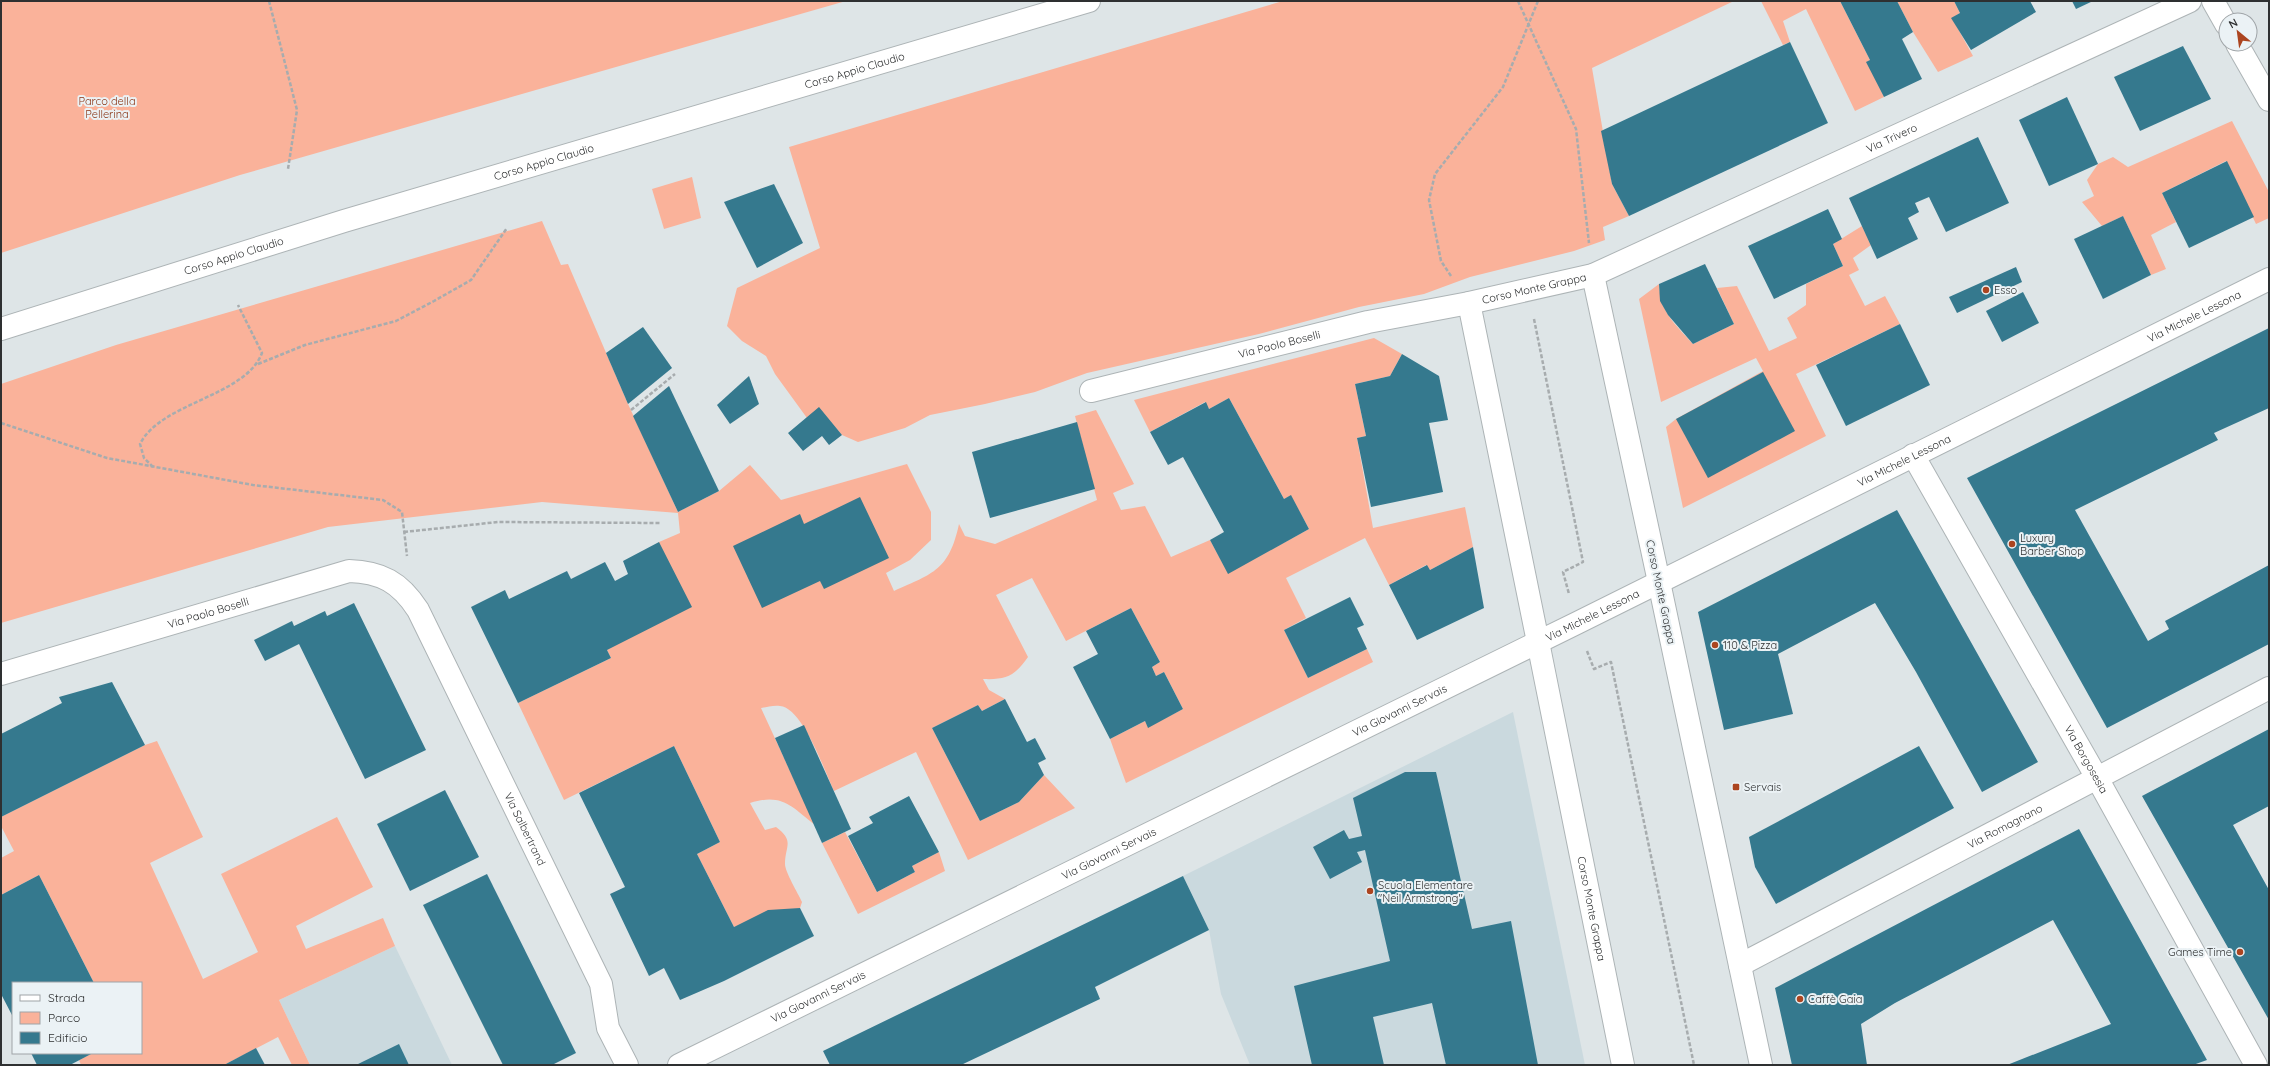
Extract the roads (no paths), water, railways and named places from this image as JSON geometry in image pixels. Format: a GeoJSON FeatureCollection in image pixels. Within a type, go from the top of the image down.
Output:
{"type":"FeatureCollection","features":[{"type":"Feature","properties":{"kind":"street","name":"Corso Appio Claudio"},"geometry":{"type":"LineString","coordinates":[[1,328],[337,223],[1089,1]]}},
{"type":"Feature","properties":{"kind":"street","name":"Via Trivero"},"geometry":{"type":"LineString","coordinates":[[1593,275],[2190,1]]}},
{"type":"Feature","properties":{"kind":"street"},"geometry":{"type":"LineString","coordinates":[[2213,1],[2219,12]]}},
{"type":"Feature","properties":{"kind":"street"},"geometry":{"type":"LineString","coordinates":[[2242,52],[2269,100]]}},
{"type":"Feature","properties":{"kind":"street","name":"Corso Monte Grappa"},"geometry":{"type":"LineString","coordinates":[[1623,1065],[1469,303],[1593,275],[1761,1065]]}},
{"type":"Feature","properties":{"kind":"street","name":"Via Michele Lessona"},"geometry":{"type":"LineString","coordinates":[[1538,642],[2269,279]]}},
{"type":"Feature","properties":{"kind":"street","name":"Via Paolo Boselli"},"geometry":{"type":"LineString","coordinates":[[1091,391],[1368,322],[1469,303]]}},
{"type":"Feature","properties":{"kind":"street","name":"Via Borgosesia"},"geometry":{"type":"LineString","coordinates":[[1913,455],[2097,778],[2256,1065]]}},
{"type":"Feature","properties":{"kind":"street","name":"Via Paolo Boselli"},"geometry":{"type":"LineString","coordinates":[[1,674],[349,571],[368,572],[386,577],[410,598]]}},
{"type":"Feature","properties":{"kind":"street","name":"Via Salbertrand"},"geometry":{"type":"LineString","coordinates":[[410,598],[601,984],[608,1028],[627,1065]]}},
{"type":"Feature","properties":{"kind":"street","name":"Via Giovanni Servais"},"geometry":{"type":"LineString","coordinates":[[678,1065],[1538,642]]}},
{"type":"Feature","properties":{"kind":"street","name":"Via Romagnano"},"geometry":{"type":"LineString","coordinates":[[1740,965],[2269,688]]}},
{"type":"Feature","properties":{"kind":"place","name":"Esso"},"geometry":{"type":"Point","coordinates":[1986,290]}},
{"type":"Feature","properties":{"kind":"place","name":"Luxury Barber Shop"},"geometry":{"type":"Point","coordinates":[2012,544]}},
{"type":"Feature","properties":{"kind":"place","name":"110 & Pizza"},"geometry":{"type":"Point","coordinates":[1715,645]}},
{"type":"Feature","properties":{"kind":"place","name":"Servais"},"geometry":{"type":"Point","coordinates":[1736,787]}},
{"type":"Feature","properties":{"kind":"place","name":"Scuola Elementare \"Neil Armstrong\""},"geometry":{"type":"Point","coordinates":[1370,891]}},
{"type":"Feature","properties":{"kind":"place","name":"Games Time"},"geometry":{"type":"Point","coordinates":[2240,952]}},
{"type":"Feature","properties":{"kind":"place","name":"Caffè Gaia"},"geometry":{"type":"Point","coordinates":[1800,999]}},
{"type":"Feature","properties":{"kind":"park label","name":"Parco della Pellerina"},"geometry":{"type":"Point","coordinates":[107,107]}}]}
